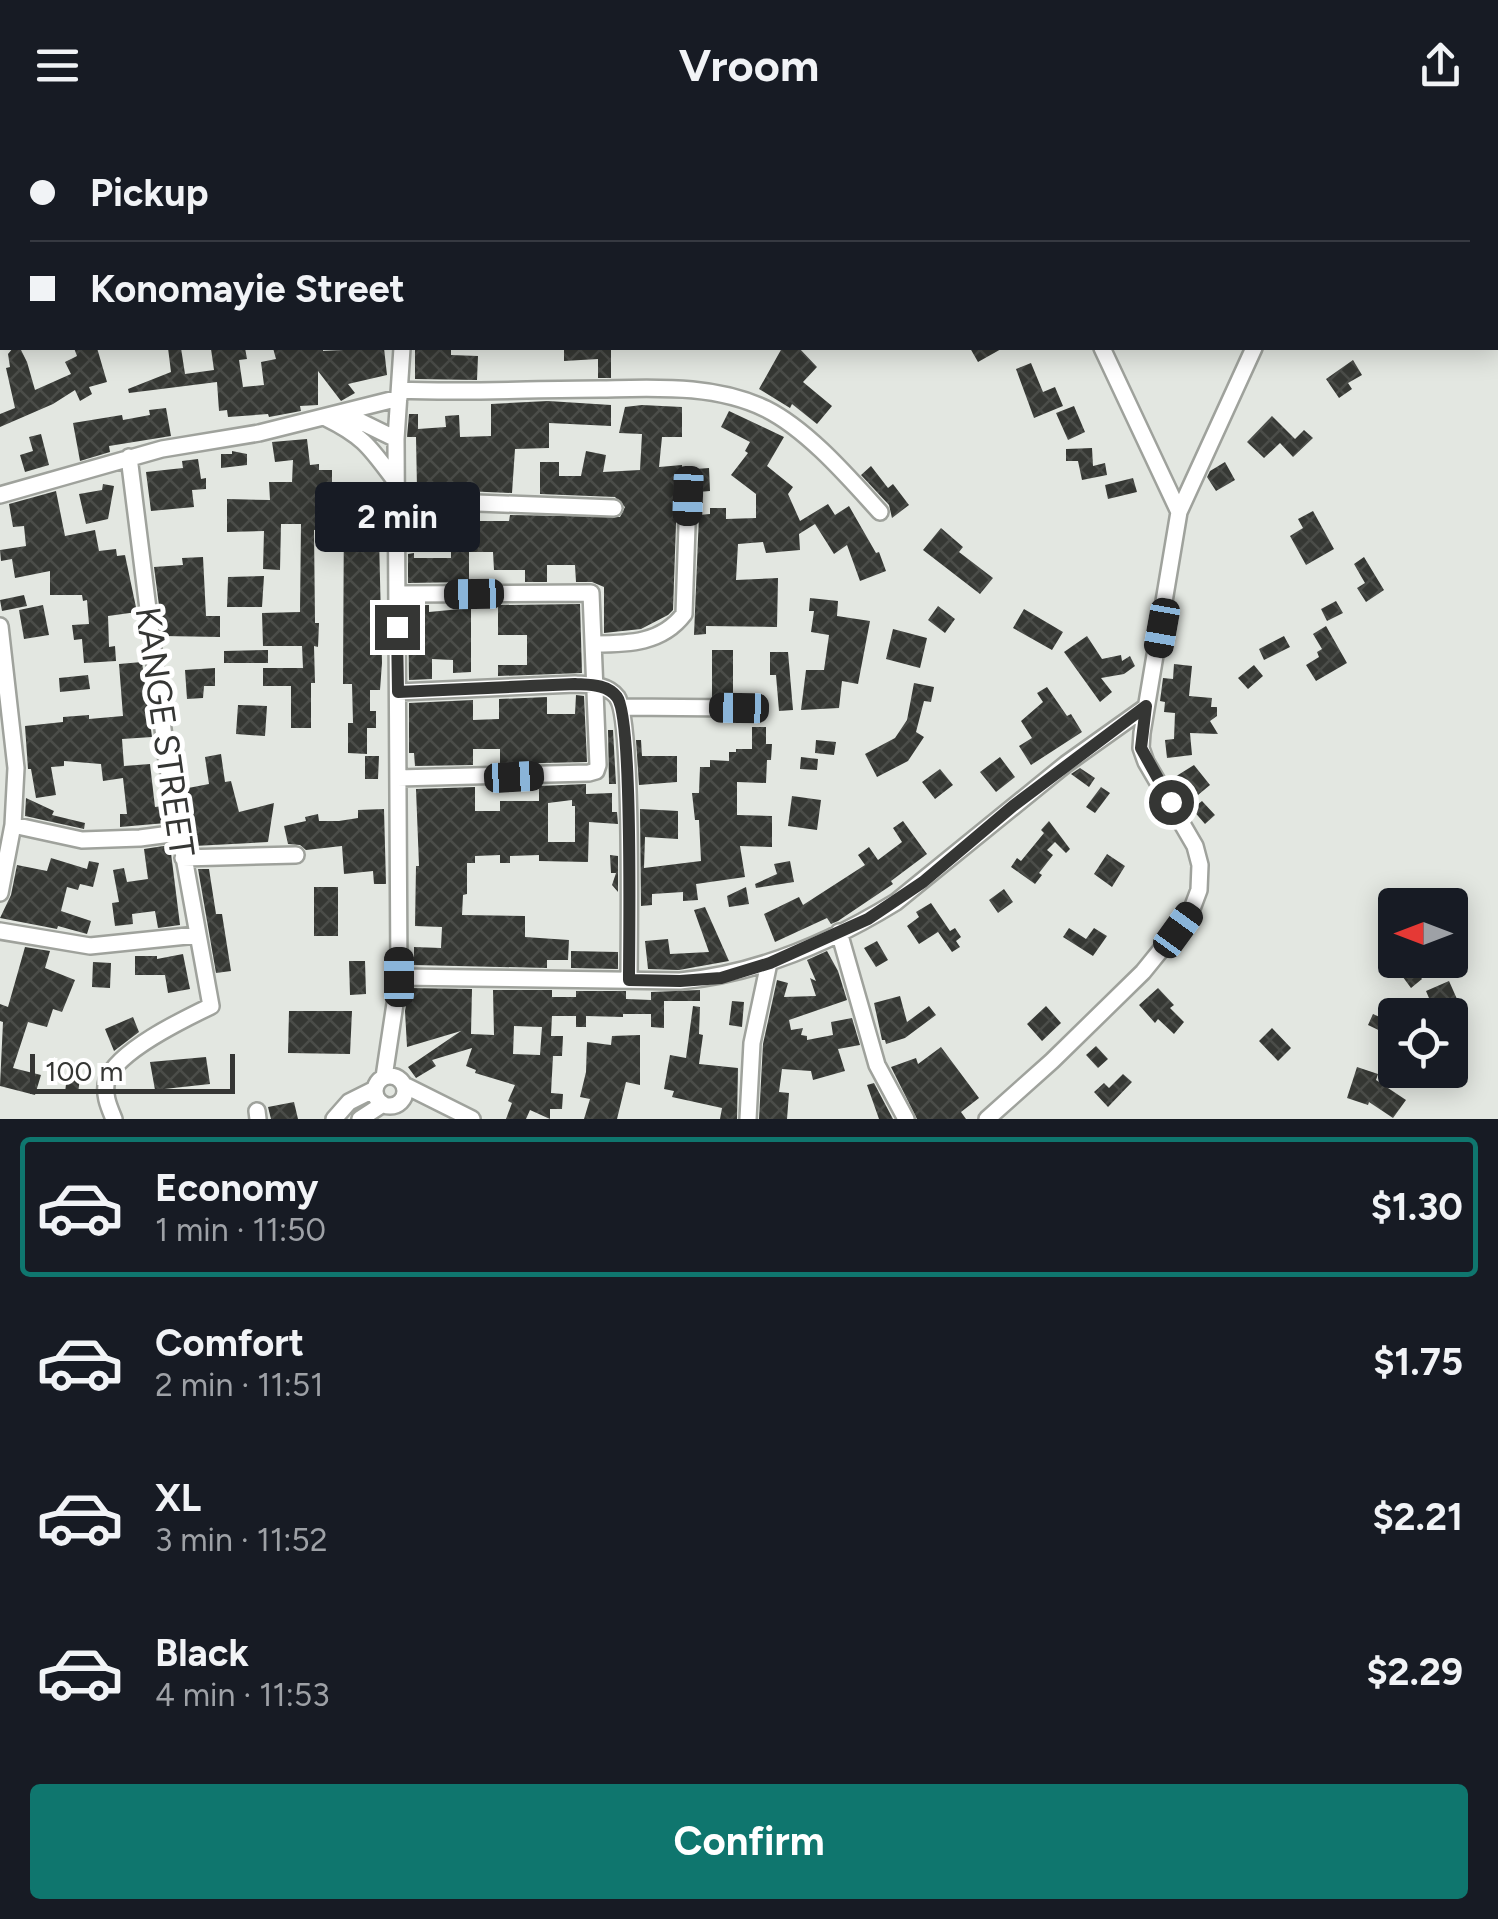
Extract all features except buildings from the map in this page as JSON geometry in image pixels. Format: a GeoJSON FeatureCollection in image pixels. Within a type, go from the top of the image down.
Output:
{"type":"FeatureCollection","features":[{"type":"Feature","properties":{"kind":"street"},"geometry":{"type":"LineString","coordinates":[[360,1119],[390,1089],[389,1039],[399,977],[396,439],[402,350]]}},
{"type":"Feature","properties":{"kind":"street"},"geometry":{"type":"LineString","coordinates":[[1103,350],[1179,512]]}},
{"type":"Feature","properties":{"kind":"street"},"geometry":{"type":"LineString","coordinates":[[987,1119],[1143,972],[1190,914],[1199,890],[1200,865],[1195,846],[1141,748],[1179,512],[1253,350]]}},
{"type":"Feature","properties":{"kind":"street"},"geometry":{"type":"LineString","coordinates":[[0,495],[129,457],[346,414],[399,394],[660,388],[723,395],[765,408],[787,422],[880,512]]}},
{"type":"Feature","properties":{"kind":"street"},"geometry":{"type":"LineString","coordinates":[[346,414],[396,439]]}},
{"type":"Feature","properties":{"kind":"street"},"geometry":{"type":"LineString","coordinates":[[326,418],[367,442],[396,482]]}},
{"type":"Feature","properties":{"kind":"street","name":"KANGE STREET"},"geometry":{"type":"LineString","coordinates":[[114,1119],[105,1093],[108,1077],[136,1050],[211,1006],[178,832],[129,457]]}},
{"type":"Feature","properties":{"kind":"street"},"geometry":{"type":"LineString","coordinates":[[595,644],[656,638],[684,614],[688,496]]}},
{"type":"Feature","properties":{"kind":"street"},"geometry":{"type":"LineString","coordinates":[[397,500],[614,508]]}},
{"type":"Feature","properties":{"kind":"street"},"geometry":{"type":"LineString","coordinates":[[397,594],[591,593],[596,685],[596,771],[514,777],[398,778]]}},
{"type":"Feature","properties":{"kind":"street"},"geometry":{"type":"LineString","coordinates":[[0,626],[15,744],[16,792],[0,893]]}},
{"type":"Feature","properties":{"kind":"street"},"geometry":{"type":"LineString","coordinates":[[398,692],[473,686],[596,685],[615,693],[623,707],[629,980]]}},
{"type":"Feature","properties":{"kind":"street"},"geometry":{"type":"LineString","coordinates":[[399,977],[680,981],[721,978],[770,963],[896,902],[1066,764],[1146,706]]}},
{"type":"Feature","properties":{"kind":"street"},"geometry":{"type":"LineString","coordinates":[[623,707],[739,708]]}},
{"type":"Feature","properties":{"kind":"street"},"geometry":{"type":"LineString","coordinates":[[13,825],[82,840],[178,832]]}},
{"type":"Feature","properties":{"kind":"street"},"geometry":{"type":"LineString","coordinates":[[183,858],[296,854]]}},
{"type":"Feature","properties":{"kind":"street"},"geometry":{"type":"LineString","coordinates":[[0,931],[90,946],[197,935]]}},
{"type":"Feature","properties":{"kind":"street"},"geometry":{"type":"LineString","coordinates":[[839,932],[877,1065],[906,1119]]}},
{"type":"Feature","properties":{"kind":"street"},"geometry":{"type":"LineString","coordinates":[[748,1119],[752,1043],[770,963]]}},
{"type":"Feature","properties":{"kind":"street"},"geometry":{"type":"LineString","coordinates":[[334,1119],[357,1097],[390,1089],[438,1103],[453,1115],[472,1119]]}},
{"type":"Feature","properties":{"kind":"route"},"geometry":{"type":"LineString","coordinates":[[397,627],[398,692],[575,684],[596,685],[615,693],[623,707],[626,767],[629,980],[721,978],[770,963],[868,919],[923,882],[1013,806],[1146,706],[1141,748],[1171,802]]}}]}
